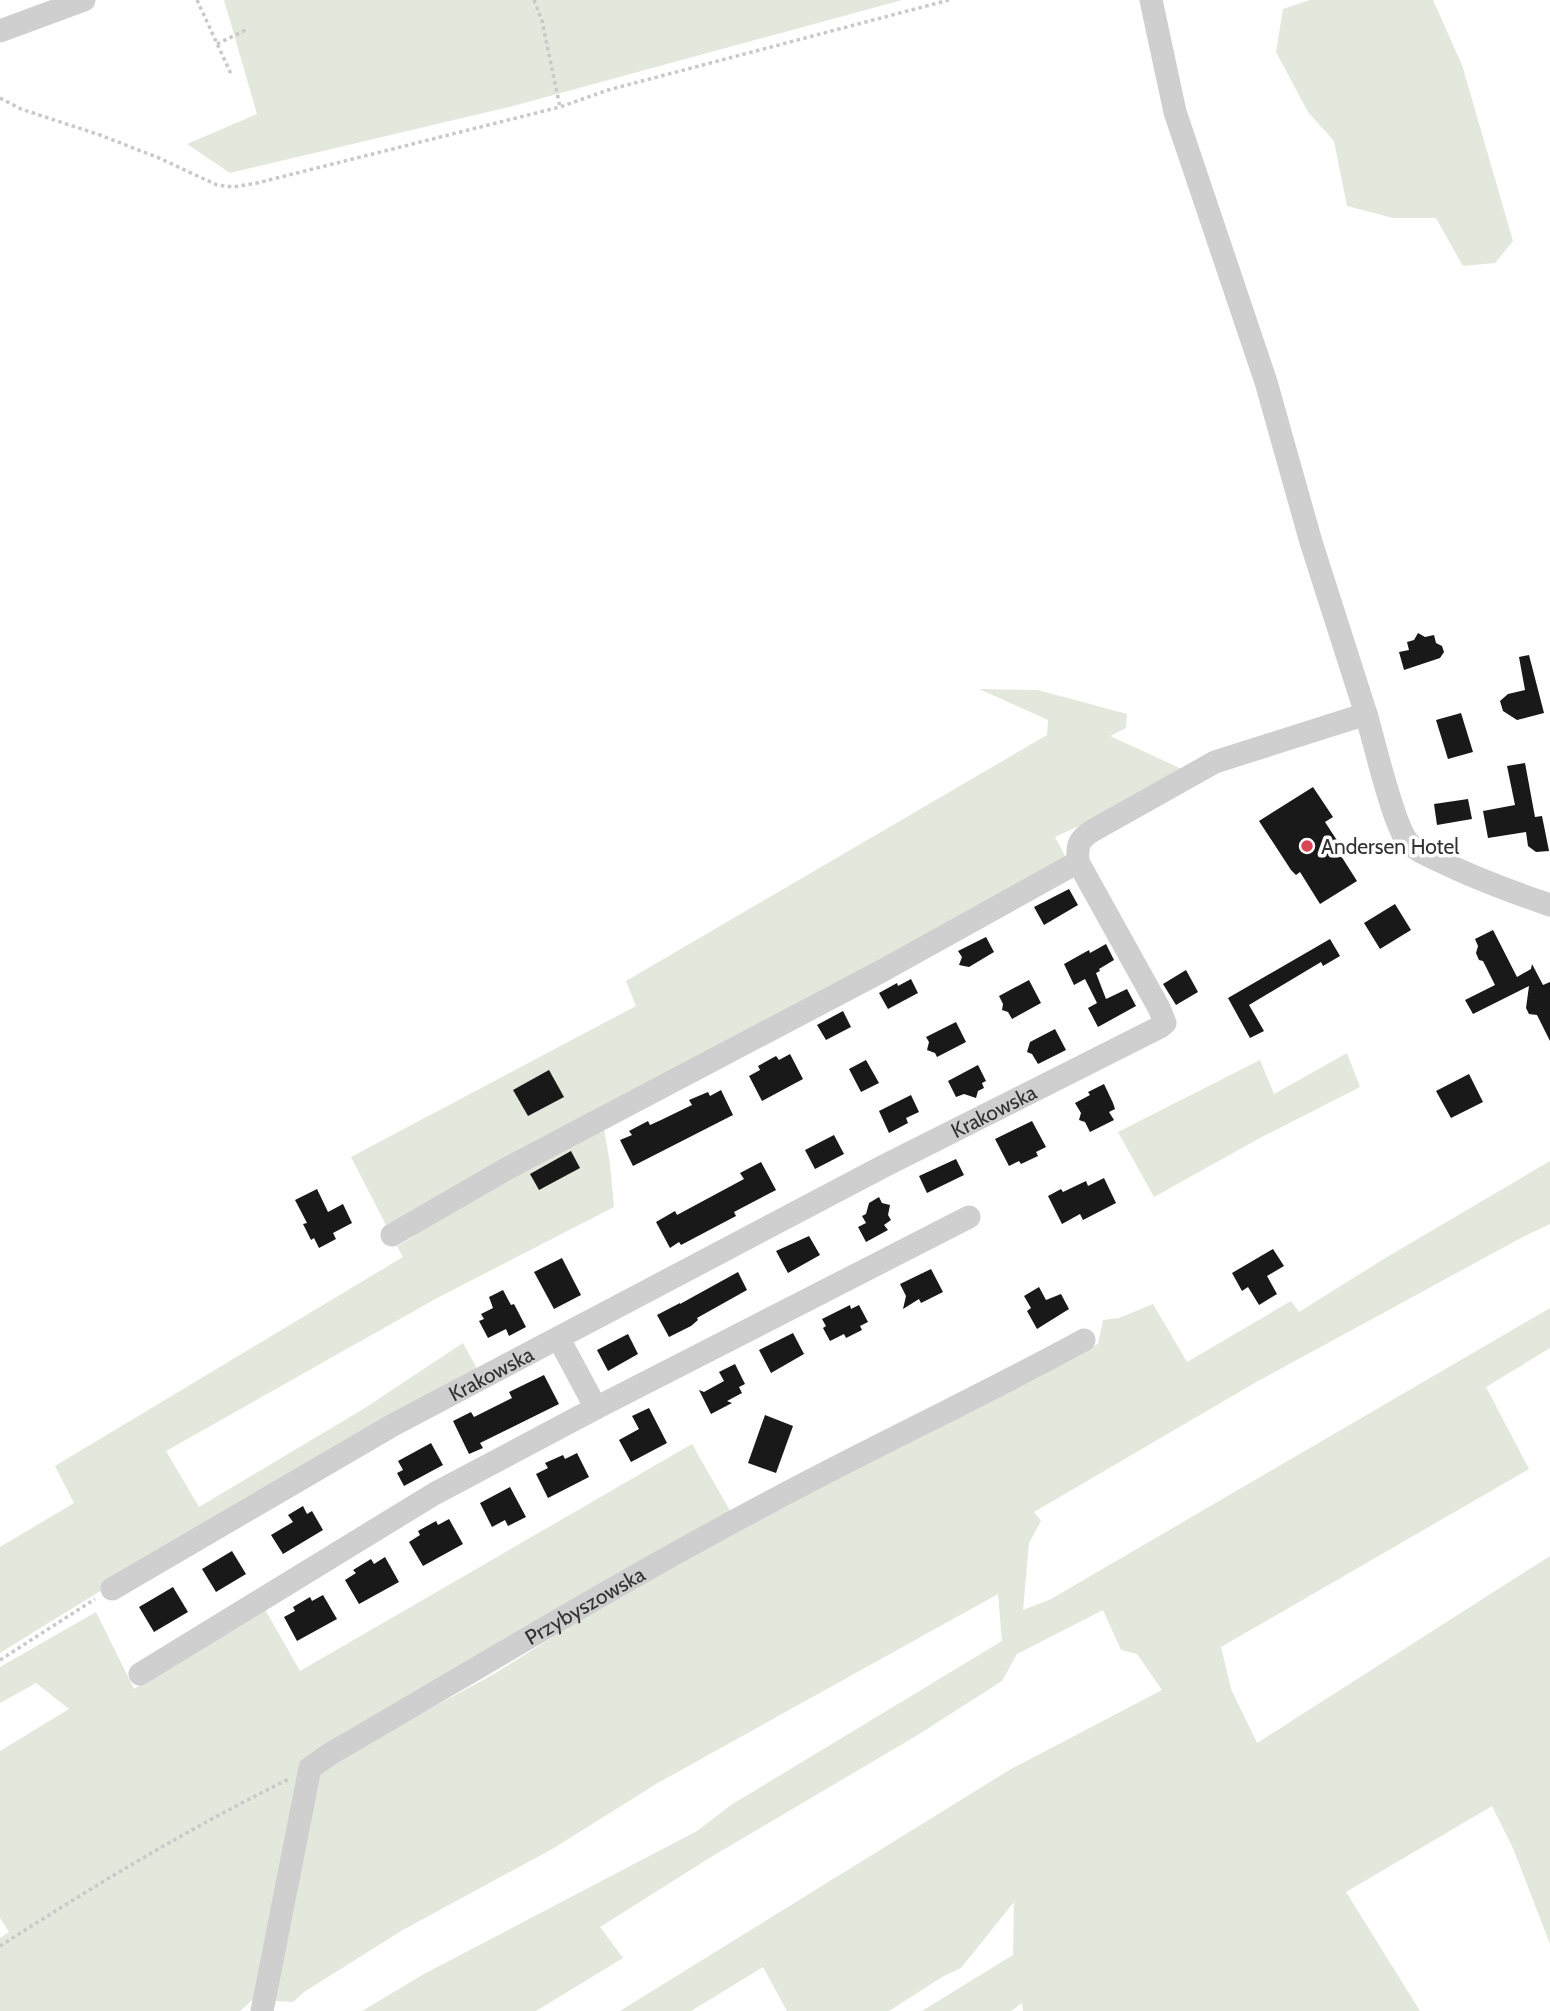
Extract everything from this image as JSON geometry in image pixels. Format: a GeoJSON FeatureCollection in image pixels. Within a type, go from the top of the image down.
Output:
{"type":"FeatureCollection","features":[{"type":"Feature","properties":{"kind":"street"},"geometry":{"type":"LineString","coordinates":[[0,31],[84,0]]}},
{"type":"Feature","properties":{"kind":"street"},"geometry":{"type":"LineString","coordinates":[[1151,0],[1175,112],[1266,382],[1311,542],[1396,817],[1406,841],[1419,851],[1460,872],[1497,888],[1550,905]]}},
{"type":"Feature","properties":{"kind":"street"},"geometry":{"type":"LineString","coordinates":[[392,1234],[508,1168],[880,972],[1078,862],[1077,849],[1083,837],[1204,767],[1366,714]]}},
{"type":"Feature","properties":{"kind":"street","name":"Krakowska"},"geometry":{"type":"LineString","coordinates":[[112,1589],[393,1426],[884,1166],[1160,1027],[1165,1023],[1159,1008],[1078,862]]}},
{"type":"Feature","properties":{"kind":"street"},"geometry":{"type":"LineString","coordinates":[[140,1674],[434,1494],[969,1217]]}},
{"type":"Feature","properties":{"kind":"street"},"geometry":{"type":"LineString","coordinates":[[559,1339],[596,1408]]}},
{"type":"Feature","properties":{"kind":"street","name":"Przybyszowska"},"geometry":{"type":"LineString","coordinates":[[310,1768],[592,1600],[756,1509],[997,1388],[1084,1340]]}},
{"type":"Feature","properties":{"kind":"street"},"geometry":{"type":"LineString","coordinates":[[262,2011],[310,1768]]}},
{"type":"Feature","properties":{"kind":"path"},"geometry":{"type":"LineString","coordinates":[[197,0],[232,76]]}},
{"type":"Feature","properties":{"kind":"path"},"geometry":{"type":"LineString","coordinates":[[534,0],[542,21],[560,107]]}},
{"type":"Feature","properties":{"kind":"path"},"geometry":{"type":"LineString","coordinates":[[0,98],[21,109],[100,135],[209,182],[233,187],[560,107],[608,90],[949,0]]}},
{"type":"Feature","properties":{"kind":"path"},"geometry":{"type":"LineString","coordinates":[[217,44],[248,29]]}},
{"type":"Feature","properties":{"kind":"path"},"geometry":{"type":"LineString","coordinates":[[0,1660],[112,1589]]}},
{"type":"Feature","properties":{"kind":"path"},"geometry":{"type":"LineString","coordinates":[[0,1946],[88,1889],[232,1807],[310,1768]]}},
{"type":"Feature","properties":{"kind":"shaded area"},"geometry":{"type":"Polygon","coordinates":[[[224,0],[902,0],[513,106],[230,173],[187,144],[257,114],[224,0]]]}},
{"type":"Feature","properties":{"kind":"shaded area"},"geometry":{"type":"Polygon","coordinates":[[[1310,0],[1433,0],[1462,65],[1513,241],[1495,263],[1463,266],[1436,218],[1393,218],[1347,206],[1334,141],[1308,112],[1276,52],[1283,9],[1310,0]]]}},
{"type":"Feature","properties":{"kind":"shaded area"},"geometry":{"type":"Polygon","coordinates":[[[979,689],[1038,690],[1127,714],[1126,728],[1110,736],[1182,769],[1125,805],[1055,837],[1066,858],[965,917],[386,1225],[351,1157],[636,1006],[626,981],[1047,735],[1048,720],[979,689]]]}},
{"type":"Feature","properties":{"kind":"shaded area"},"geometry":{"type":"Polygon","coordinates":[[[1347,1053],[1360,1087],[1258,1139],[1154,1197],[1118,1132],[1260,1060],[1274,1094],[1347,1053]]]}},
{"type":"Feature","properties":{"kind":"shaded area"},"geometry":{"type":"Polygon","coordinates":[[[603,1123],[614,1207],[439,1297],[166,1451],[199,1507],[365,1408],[463,1343],[479,1372],[237,1509],[0,1653],[0,1547],[74,1503],[55,1466],[403,1257],[397,1246],[413,1237],[418,1230],[603,1123]]]}},
{"type":"Feature","properties":{"kind":"shaded area"},"geometry":{"type":"Polygon","coordinates":[[[1550,1161],[1550,1224],[1258,1381],[1034,1512],[1041,1521],[1029,1543],[1023,1610],[1051,1599],[1550,1308],[1550,1348],[1486,1387],[1529,1469],[1221,1647],[1231,1689],[1257,1743],[1550,1556],[1550,1944],[1513,1848],[1492,1806],[1346,1892],[1420,2011],[1023,2011],[1022,2003],[1011,2011],[922,2011],[1013,1955],[1014,1902],[961,1968],[889,2011],[787,2011],[763,1967],[691,2011],[620,2011],[1011,1769],[1162,1690],[1137,1654],[1121,1650],[1103,1610],[1017,1654],[1002,1681],[600,1927],[623,1958],[536,2011],[362,2011],[424,1974],[697,1831],[731,1805],[1002,1641],[998,1594],[656,1784],[554,1848],[401,1931],[304,1992],[293,2002],[273,2001],[315,1783],[325,1766],[494,1674],[601,1607],[759,1518],[1098,1344],[1103,1320],[1119,1318],[1153,1304],[1187,1362],[1291,1301],[1299,1312],[1550,1161]]]}},
{"type":"Feature","properties":{"kind":"shaded area"},"geometry":{"type":"Polygon","coordinates":[[[692,1444],[733,1516],[326,1748],[259,1994],[240,2011],[0,2011],[0,1938],[9,1932],[0,1918],[0,1751],[69,1709],[36,1683],[0,1703],[0,1667],[96,1612],[134,1689],[263,1606],[300,1671],[692,1444]]]}},
{"type":"Feature","properties":{"kind":"building"},"geometry":{"type":"Polygon","coordinates":[[[1418,633],[1425,637],[1434,635],[1436,643],[1442,646],[1444,652],[1440,658],[1404,670],[1399,652],[1409,650],[1407,642],[1414,640],[1418,633]]]}},
{"type":"Feature","properties":{"kind":"building"},"geometry":{"type":"Polygon","coordinates":[[[1529,655],[1544,713],[1517,720],[1503,711],[1500,701],[1508,694],[1525,690],[1519,657],[1529,655]]]}},
{"type":"Feature","properties":{"kind":"building"},"geometry":{"type":"Polygon","coordinates":[[[1461,713],[1473,752],[1448,759],[1436,720],[1461,713]]]}},
{"type":"Feature","properties":{"kind":"building"},"geometry":{"type":"Polygon","coordinates":[[[1525,763],[1535,817],[1542,816],[1549,851],[1536,852],[1528,846],[1526,832],[1488,838],[1483,811],[1515,805],[1507,766],[1525,763]]]}},
{"type":"Feature","properties":{"kind":"building","name":"Andersen Hotel"},"geometry":{"type":"Polygon","coordinates":[[[1313,787],[1333,817],[1325,822],[1340,845],[1336,848],[1357,881],[1320,904],[1300,872],[1296,875],[1291,870],[1259,821],[1313,787]]]}},
{"type":"Feature","properties":{"kind":"building"},"geometry":{"type":"Polygon","coordinates":[[[1468,799],[1472,819],[1437,825],[1434,804],[1468,799]]]}},
{"type":"Feature","properties":{"kind":"building"},"geometry":{"type":"Polygon","coordinates":[[[1069,889],[1078,905],[1044,925],[1034,907],[1069,889]]]}},
{"type":"Feature","properties":{"kind":"building"},"geometry":{"type":"Polygon","coordinates":[[[1395,904],[1411,930],[1380,949],[1364,923],[1395,904]]]}},
{"type":"Feature","properties":{"kind":"building"},"geometry":{"type":"Polygon","coordinates":[[[1493,930],[1517,977],[1531,969],[1532,964],[1543,985],[1550,982],[1550,1041],[1537,1015],[1529,1014],[1526,1008],[1529,986],[1473,1014],[1465,1000],[1495,985],[1483,961],[1479,960],[1475,939],[1493,930]]]}},
{"type":"Feature","properties":{"kind":"building"},"geometry":{"type":"Polygon","coordinates":[[[986,937],[994,952],[969,967],[959,965],[962,957],[958,951],[986,937]]]}},
{"type":"Feature","properties":{"kind":"building"},"geometry":{"type":"Polygon","coordinates":[[[1330,939],[1340,956],[1323,966],[1321,962],[1249,1005],[1264,1031],[1250,1038],[1228,998],[1330,939]]]}},
{"type":"Feature","properties":{"kind":"building"},"geometry":{"type":"Polygon","coordinates":[[[1106,944],[1114,960],[1096,973],[1106,999],[1127,989],[1136,1006],[1098,1027],[1088,1008],[1097,1003],[1085,979],[1074,985],[1064,964],[1106,944]]]}},
{"type":"Feature","properties":{"kind":"building"},"geometry":{"type":"Polygon","coordinates":[[[1186,970],[1198,992],[1176,1005],[1163,984],[1186,970]]]}},
{"type":"Feature","properties":{"kind":"building"},"geometry":{"type":"Polygon","coordinates":[[[911,979],[918,993],[888,1009],[879,993],[911,979]]]}},
{"type":"Feature","properties":{"kind":"building"},"geometry":{"type":"Polygon","coordinates":[[[1029,980],[1041,1003],[1012,1019],[1008,1012],[1002,1010],[1003,1004],[999,996],[1029,980]]]}},
{"type":"Feature","properties":{"kind":"building"},"geometry":{"type":"Polygon","coordinates":[[[843,1011],[851,1027],[826,1040],[817,1025],[843,1011]]]}},
{"type":"Feature","properties":{"kind":"building"},"geometry":{"type":"Polygon","coordinates":[[[956,1022],[966,1042],[937,1057],[935,1053],[927,1050],[929,1042],[926,1037],[956,1022]]]}},
{"type":"Feature","properties":{"kind":"building"},"geometry":{"type":"Polygon","coordinates":[[[1055,1029],[1066,1050],[1038,1064],[1032,1054],[1027,1052],[1030,1042],[1055,1029]]]}},
{"type":"Feature","properties":{"kind":"building"},"geometry":{"type":"Polygon","coordinates":[[[790,1054],[803,1079],[762,1101],[749,1076],[760,1070],[758,1066],[776,1056],[779,1060],[790,1054]]]}},
{"type":"Feature","properties":{"kind":"building"},"geometry":{"type":"Polygon","coordinates":[[[866,1060],[879,1083],[861,1092],[849,1069],[866,1060]]]}},
{"type":"Feature","properties":{"kind":"building"},"geometry":{"type":"Polygon","coordinates":[[[978,1065],[986,1081],[982,1083],[984,1088],[978,1091],[976,1098],[964,1094],[956,1097],[948,1081],[978,1065]]]}},
{"type":"Feature","properties":{"kind":"building"},"geometry":{"type":"Polygon","coordinates":[[[549,1070],[564,1097],[528,1116],[513,1090],[549,1070]]]}},
{"type":"Feature","properties":{"kind":"building"},"geometry":{"type":"Polygon","coordinates":[[[1469,1074],[1483,1102],[1451,1118],[1436,1091],[1469,1074]]]}},
{"type":"Feature","properties":{"kind":"building"},"geometry":{"type":"Polygon","coordinates":[[[1104,1084],[1115,1109],[1109,1112],[1114,1120],[1090,1132],[1085,1122],[1079,1120],[1081,1113],[1075,1103],[1104,1084]]]}},
{"type":"Feature","properties":{"kind":"building"},"geometry":{"type":"Polygon","coordinates":[[[721,1090],[733,1115],[633,1166],[620,1140],[632,1135],[629,1131],[648,1121],[650,1125],[692,1105],[689,1100],[708,1092],[710,1096],[721,1090]]]}},
{"type":"Feature","properties":{"kind":"building"},"geometry":{"type":"Polygon","coordinates":[[[911,1095],[919,1112],[906,1118],[908,1123],[889,1133],[879,1111],[911,1095]]]}},
{"type":"Feature","properties":{"kind":"building"},"geometry":{"type":"Polygon","coordinates":[[[1032,1121],[1046,1147],[1036,1152],[1038,1156],[1009,1166],[995,1139],[1032,1121]]]}},
{"type":"Feature","properties":{"kind":"building"},"geometry":{"type":"Polygon","coordinates":[[[834,1135],[844,1154],[815,1169],[805,1150],[834,1135]]]}},
{"type":"Feature","properties":{"kind":"building"},"geometry":{"type":"Polygon","coordinates":[[[571,1151],[580,1168],[539,1190],[530,1174],[571,1151]]]}},
{"type":"Feature","properties":{"kind":"building"},"geometry":{"type":"Polygon","coordinates":[[[956,1159],[964,1175],[927,1193],[919,1176],[956,1159]]]}},
{"type":"Feature","properties":{"kind":"building"},"geometry":{"type":"Polygon","coordinates":[[[761,1162],[776,1190],[734,1212],[736,1216],[670,1248],[656,1222],[675,1211],[677,1215],[744,1179],[740,1173],[761,1162]]]}},
{"type":"Feature","properties":{"kind":"building"},"geometry":{"type":"Polygon","coordinates":[[[1104,1178],[1116,1203],[1083,1220],[1080,1214],[1062,1224],[1048,1196],[1086,1181],[1088,1186],[1104,1178]]]}},
{"type":"Feature","properties":{"kind":"building"},"geometry":{"type":"Polygon","coordinates":[[[317,1189],[328,1212],[343,1204],[352,1223],[333,1233],[336,1239],[319,1248],[314,1238],[311,1240],[303,1224],[307,1223],[295,1200],[317,1189]]]}},
{"type":"Feature","properties":{"kind":"building"},"geometry":{"type":"Polygon","coordinates":[[[879,1197],[882,1203],[890,1205],[888,1215],[891,1220],[884,1225],[888,1230],[866,1242],[858,1227],[866,1223],[862,1216],[866,1214],[869,1203],[879,1197]]]}},
{"type":"Feature","properties":{"kind":"building"},"geometry":{"type":"Polygon","coordinates":[[[809,1236],[820,1255],[788,1273],[776,1251],[809,1236]]]}},
{"type":"Feature","properties":{"kind":"building"},"geometry":{"type":"Polygon","coordinates":[[[1273,1249],[1284,1266],[1267,1276],[1277,1294],[1259,1305],[1248,1287],[1242,1291],[1232,1273],[1273,1249]]]}},
{"type":"Feature","properties":{"kind":"building"},"geometry":{"type":"Polygon","coordinates":[[[562,1258],[581,1295],[554,1309],[534,1272],[562,1258]]]}},
{"type":"Feature","properties":{"kind":"building"},"geometry":{"type":"Polygon","coordinates":[[[931,1269],[943,1292],[921,1303],[919,1299],[903,1309],[906,1296],[900,1284],[931,1269]]]}},
{"type":"Feature","properties":{"kind":"building"},"geometry":{"type":"Polygon","coordinates":[[[738,1272],[747,1290],[669,1337],[657,1315],[738,1272]]]}},
{"type":"Feature","properties":{"kind":"building"},"geometry":{"type":"Polygon","coordinates":[[[1039,1287],[1046,1300],[1061,1294],[1069,1309],[1037,1329],[1027,1311],[1031,1308],[1024,1296],[1039,1287]]]}},
{"type":"Feature","properties":{"kind":"building"},"geometry":{"type":"Polygon","coordinates":[[[503,1290],[526,1327],[509,1336],[506,1329],[488,1338],[479,1321],[484,1319],[481,1314],[493,1308],[489,1297],[503,1290]]]}},
{"type":"Feature","properties":{"kind":"building"},"geometry":{"type":"Polygon","coordinates":[[[850,1305],[851,1309],[859,1305],[868,1322],[860,1326],[862,1330],[846,1338],[844,1334],[830,1341],[823,1328],[826,1326],[822,1319],[850,1305]]]}},
{"type":"Feature","properties":{"kind":"building"},"geometry":{"type":"Polygon","coordinates":[[[793,1333],[804,1354],[771,1373],[759,1350],[793,1333]]]}},
{"type":"Feature","properties":{"kind":"building"},"geometry":{"type":"Polygon","coordinates":[[[628,1334],[638,1354],[608,1371],[597,1350],[628,1334]]]}},
{"type":"Feature","properties":{"kind":"building"},"geometry":{"type":"Polygon","coordinates":[[[735,1364],[745,1384],[739,1387],[742,1393],[727,1401],[732,1403],[711,1414],[699,1390],[704,1392],[724,1381],[719,1372],[735,1364]]]}},
{"type":"Feature","properties":{"kind":"building"},"geometry":{"type":"Polygon","coordinates":[[[544,1375],[559,1404],[480,1443],[483,1448],[469,1454],[453,1421],[471,1412],[474,1417],[512,1398],[509,1392],[544,1375]]]}},
{"type":"Feature","properties":{"kind":"building"},"geometry":{"type":"Polygon","coordinates":[[[649,1408],[667,1443],[631,1462],[619,1440],[639,1429],[632,1416],[649,1408]]]}},
{"type":"Feature","properties":{"kind":"building"},"geometry":{"type":"Polygon","coordinates":[[[765,1415],[793,1426],[776,1473],[748,1463],[765,1415]]]}},
{"type":"Feature","properties":{"kind":"building"},"geometry":{"type":"Polygon","coordinates":[[[431,1443],[443,1465],[404,1486],[397,1473],[403,1470],[398,1461],[431,1443]]]}},
{"type":"Feature","properties":{"kind":"building"},"geometry":{"type":"Polygon","coordinates":[[[577,1453],[589,1477],[548,1498],[536,1474],[548,1468],[545,1463],[563,1455],[565,1459],[577,1453]]]}},
{"type":"Feature","properties":{"kind":"building"},"geometry":{"type":"Polygon","coordinates":[[[510,1487],[526,1517],[508,1526],[505,1520],[492,1527],[480,1503],[510,1487]]]}},
{"type":"Feature","properties":{"kind":"building"},"geometry":{"type":"Polygon","coordinates":[[[303,1506],[307,1514],[312,1511],[323,1530],[283,1554],[271,1535],[293,1522],[288,1515],[303,1506]]]}},
{"type":"Feature","properties":{"kind":"building"},"geometry":{"type":"Polygon","coordinates":[[[449,1519],[463,1544],[423,1566],[409,1542],[420,1535],[418,1531],[436,1521],[438,1525],[449,1519]]]}},
{"type":"Feature","properties":{"kind":"building"},"geometry":{"type":"Polygon","coordinates":[[[232,1551],[246,1574],[216,1592],[202,1569],[232,1551]]]}},
{"type":"Feature","properties":{"kind":"building"},"geometry":{"type":"Polygon","coordinates":[[[385,1557],[399,1582],[359,1604],[345,1580],[356,1573],[353,1570],[371,1559],[374,1564],[385,1557]]]}},
{"type":"Feature","properties":{"kind":"building"},"geometry":{"type":"Polygon","coordinates":[[[173,1587],[188,1612],[154,1632],[139,1607],[173,1587]]]}},
{"type":"Feature","properties":{"kind":"building"},"geometry":{"type":"Polygon","coordinates":[[[323,1595],[337,1619],[297,1641],[284,1617],[295,1611],[293,1607],[310,1597],[312,1601],[323,1595]]]}},
{"type":"Feature","properties":{"kind":"place","name":"Andersen Hotel"},"geometry":{"type":"Point","coordinates":[1307,846]}}]}
